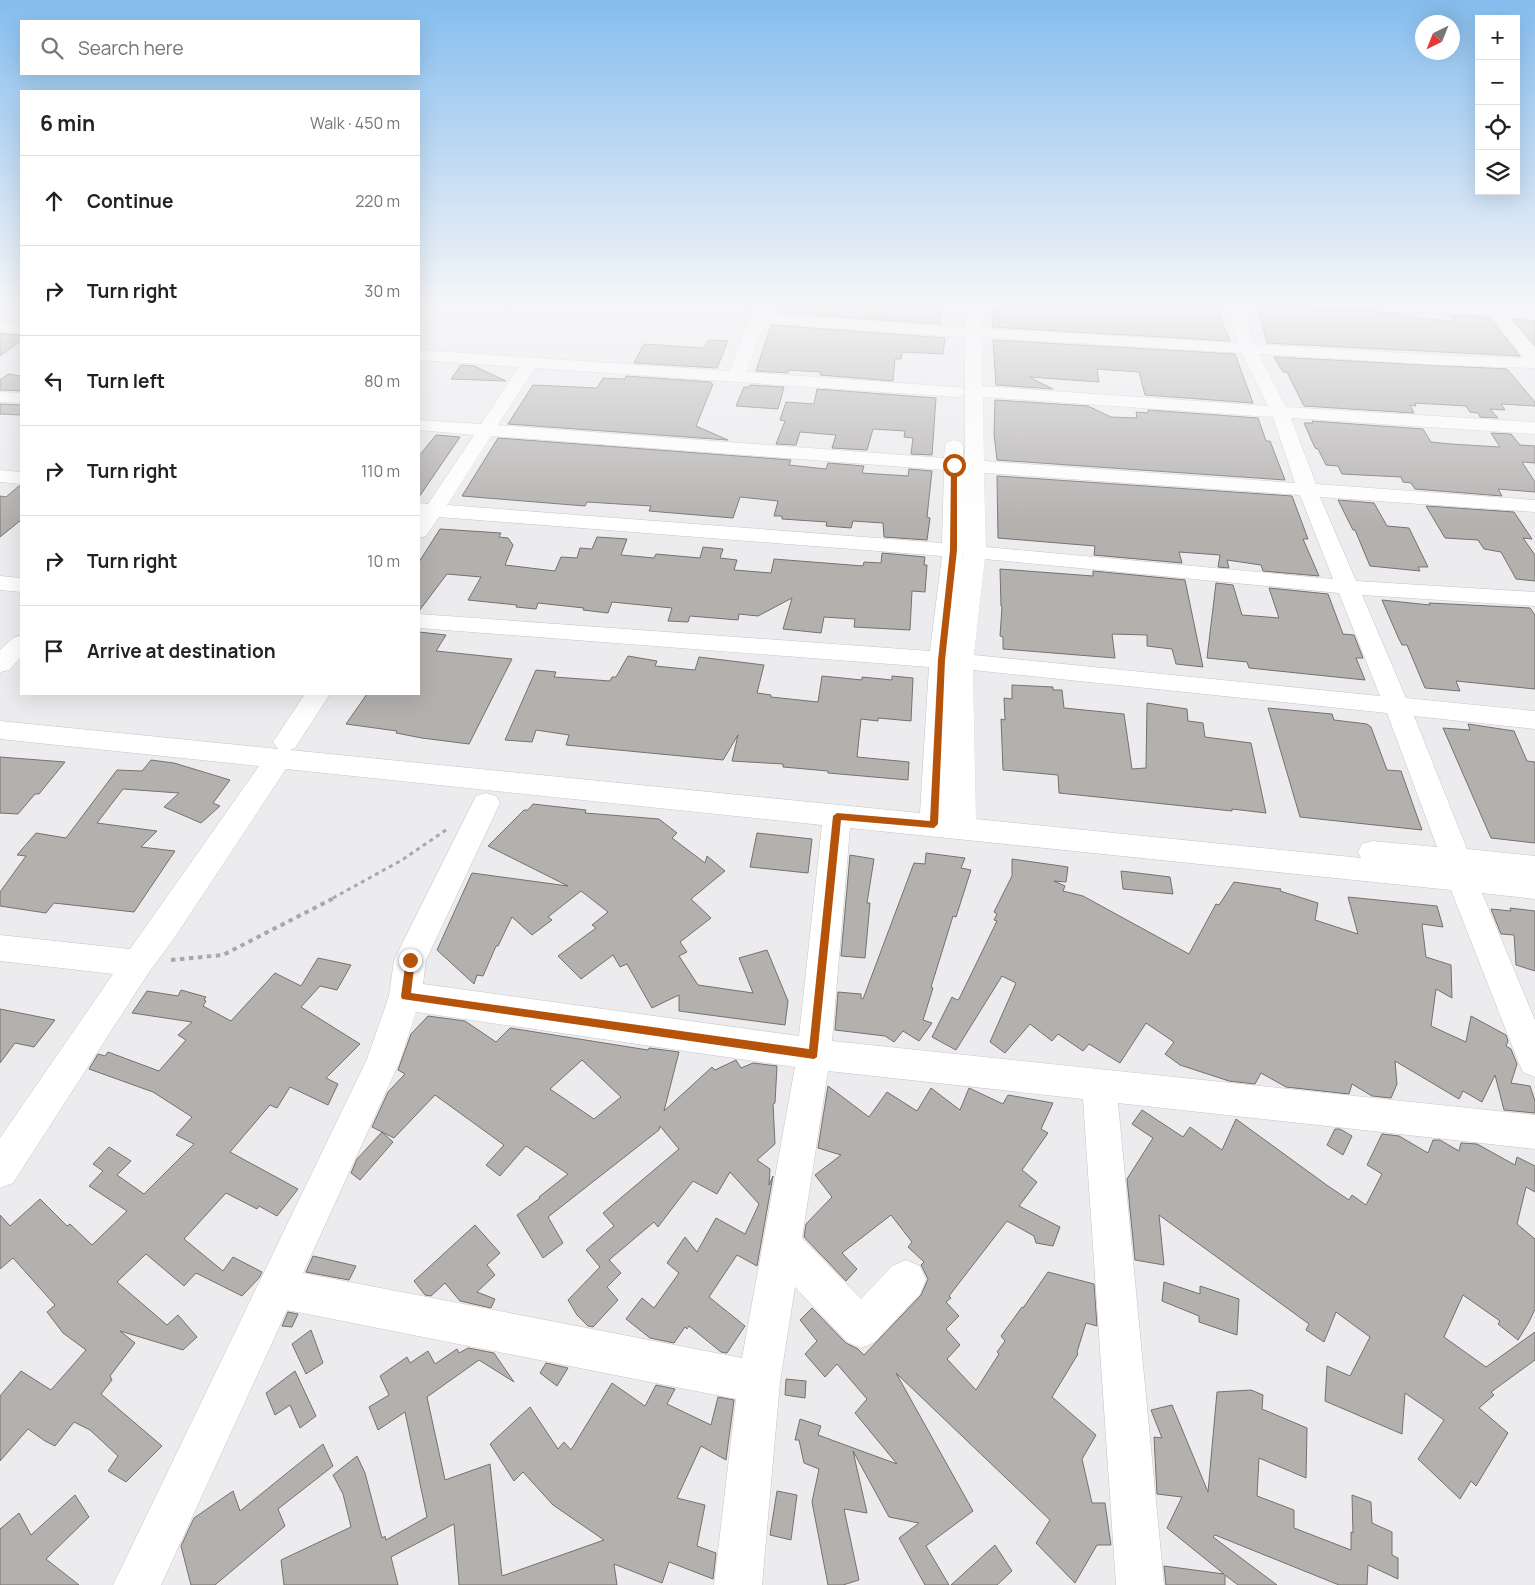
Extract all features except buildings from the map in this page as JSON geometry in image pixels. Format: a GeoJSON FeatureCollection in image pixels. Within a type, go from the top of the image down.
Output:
{"type":"FeatureCollection","features":[{"type":"Feature","properties":{"kind":"street"},"geometry":{"type":"LineString","coordinates":[[420,528],[425,509],[486,430],[521,378]]}},
{"type":"Feature","properties":{"kind":"street"},"geometry":{"type":"LineString","coordinates":[[752,378],[1535,428]]}},
{"type":"Feature","properties":{"kind":"street"},"geometry":{"type":"LineString","coordinates":[[934,818],[964,551],[964,378]]}},
{"type":"Feature","properties":{"kind":"street"},"geometry":{"type":"LineString","coordinates":[[1263,378],[1280,412],[1308,490],[1398,706],[1459,870],[1535,1061]]}},
{"type":"Feature","properties":{"kind":"street"},"geometry":{"type":"LineString","coordinates":[[0,397],[20,398]]}},
{"type":"Feature","properties":{"kind":"street"},"geometry":{"type":"LineString","coordinates":[[420,425],[1535,506]]}},
{"type":"Feature","properties":{"kind":"street"},"geometry":{"type":"LineString","coordinates":[[0,476],[20,478]]}},
{"type":"Feature","properties":{"kind":"street"},"geometry":{"type":"LineString","coordinates":[[425,509],[964,551],[1348,587],[1535,599]]}},
{"type":"Feature","properties":{"kind":"street"},"geometry":{"type":"LineString","coordinates":[[0,583],[20,585]]}},
{"type":"Feature","properties":{"kind":"street"},"geometry":{"type":"LineString","coordinates":[[420,622],[951,661],[1535,720]]}},
{"type":"Feature","properties":{"kind":"street"},"geometry":{"type":"LineString","coordinates":[[0,664],[20,644]]}},
{"type":"Feature","properties":{"kind":"street"},"geometry":{"type":"LineString","coordinates":[[951,661],[962,821]]}},
{"type":"Feature","properties":{"kind":"street"},"geometry":{"type":"LineString","coordinates":[[0,1170],[283,750],[317,695]]}},
{"type":"Feature","properties":{"kind":"street"},"geometry":{"type":"LineString","coordinates":[[0,712],[283,750],[837,816],[934,818]]}},
{"type":"Feature","properties":{"kind":"street"},"geometry":{"type":"LineString","coordinates":[[0,730],[283,750],[542,772],[962,821],[1459,870],[1535,887]]}},
{"type":"Feature","properties":{"kind":"street"},"geometry":{"type":"LineString","coordinates":[[137,1585],[383,1061],[406,996],[410,960],[486,803]]}},
{"type":"Feature","properties":{"kind":"street"},"geometry":{"type":"LineString","coordinates":[[738,1585],[760,1382],[814,1054],[837,816]]}},
{"type":"Feature","properties":{"kind":"street"},"geometry":{"type":"LineString","coordinates":[[1459,870],[1535,867]]}},
{"type":"Feature","properties":{"kind":"street"},"geometry":{"type":"LineString","coordinates":[[0,948],[138,963]]}},
{"type":"Feature","properties":{"kind":"street"},"geometry":{"type":"LineString","coordinates":[[406,996],[814,1054],[1535,1132]]}},
{"type":"Feature","properties":{"kind":"street"},"geometry":{"type":"LineString","coordinates":[[1099,1084],[1140,1585]]}},
{"type":"Feature","properties":{"kind":"street"},"geometry":{"type":"LineString","coordinates":[[782,1245],[860,1328],[906,1280]]}},
{"type":"Feature","properties":{"kind":"street"},"geometry":{"type":"LineString","coordinates":[[276,1288],[760,1382]]}},
{"type":"Feature","properties":{"kind":"path"},"geometry":{"type":"LineString","coordinates":[[138,963],[223,954],[315,908],[402,860],[448,829]]}},
{"type":"Feature","properties":{"kind":"route"},"geometry":{"type":"LineString","coordinates":[[410,960],[406,996],[814,1054],[837,816],[934,824],[941,660],[953,550],[954,465]]}}]}
